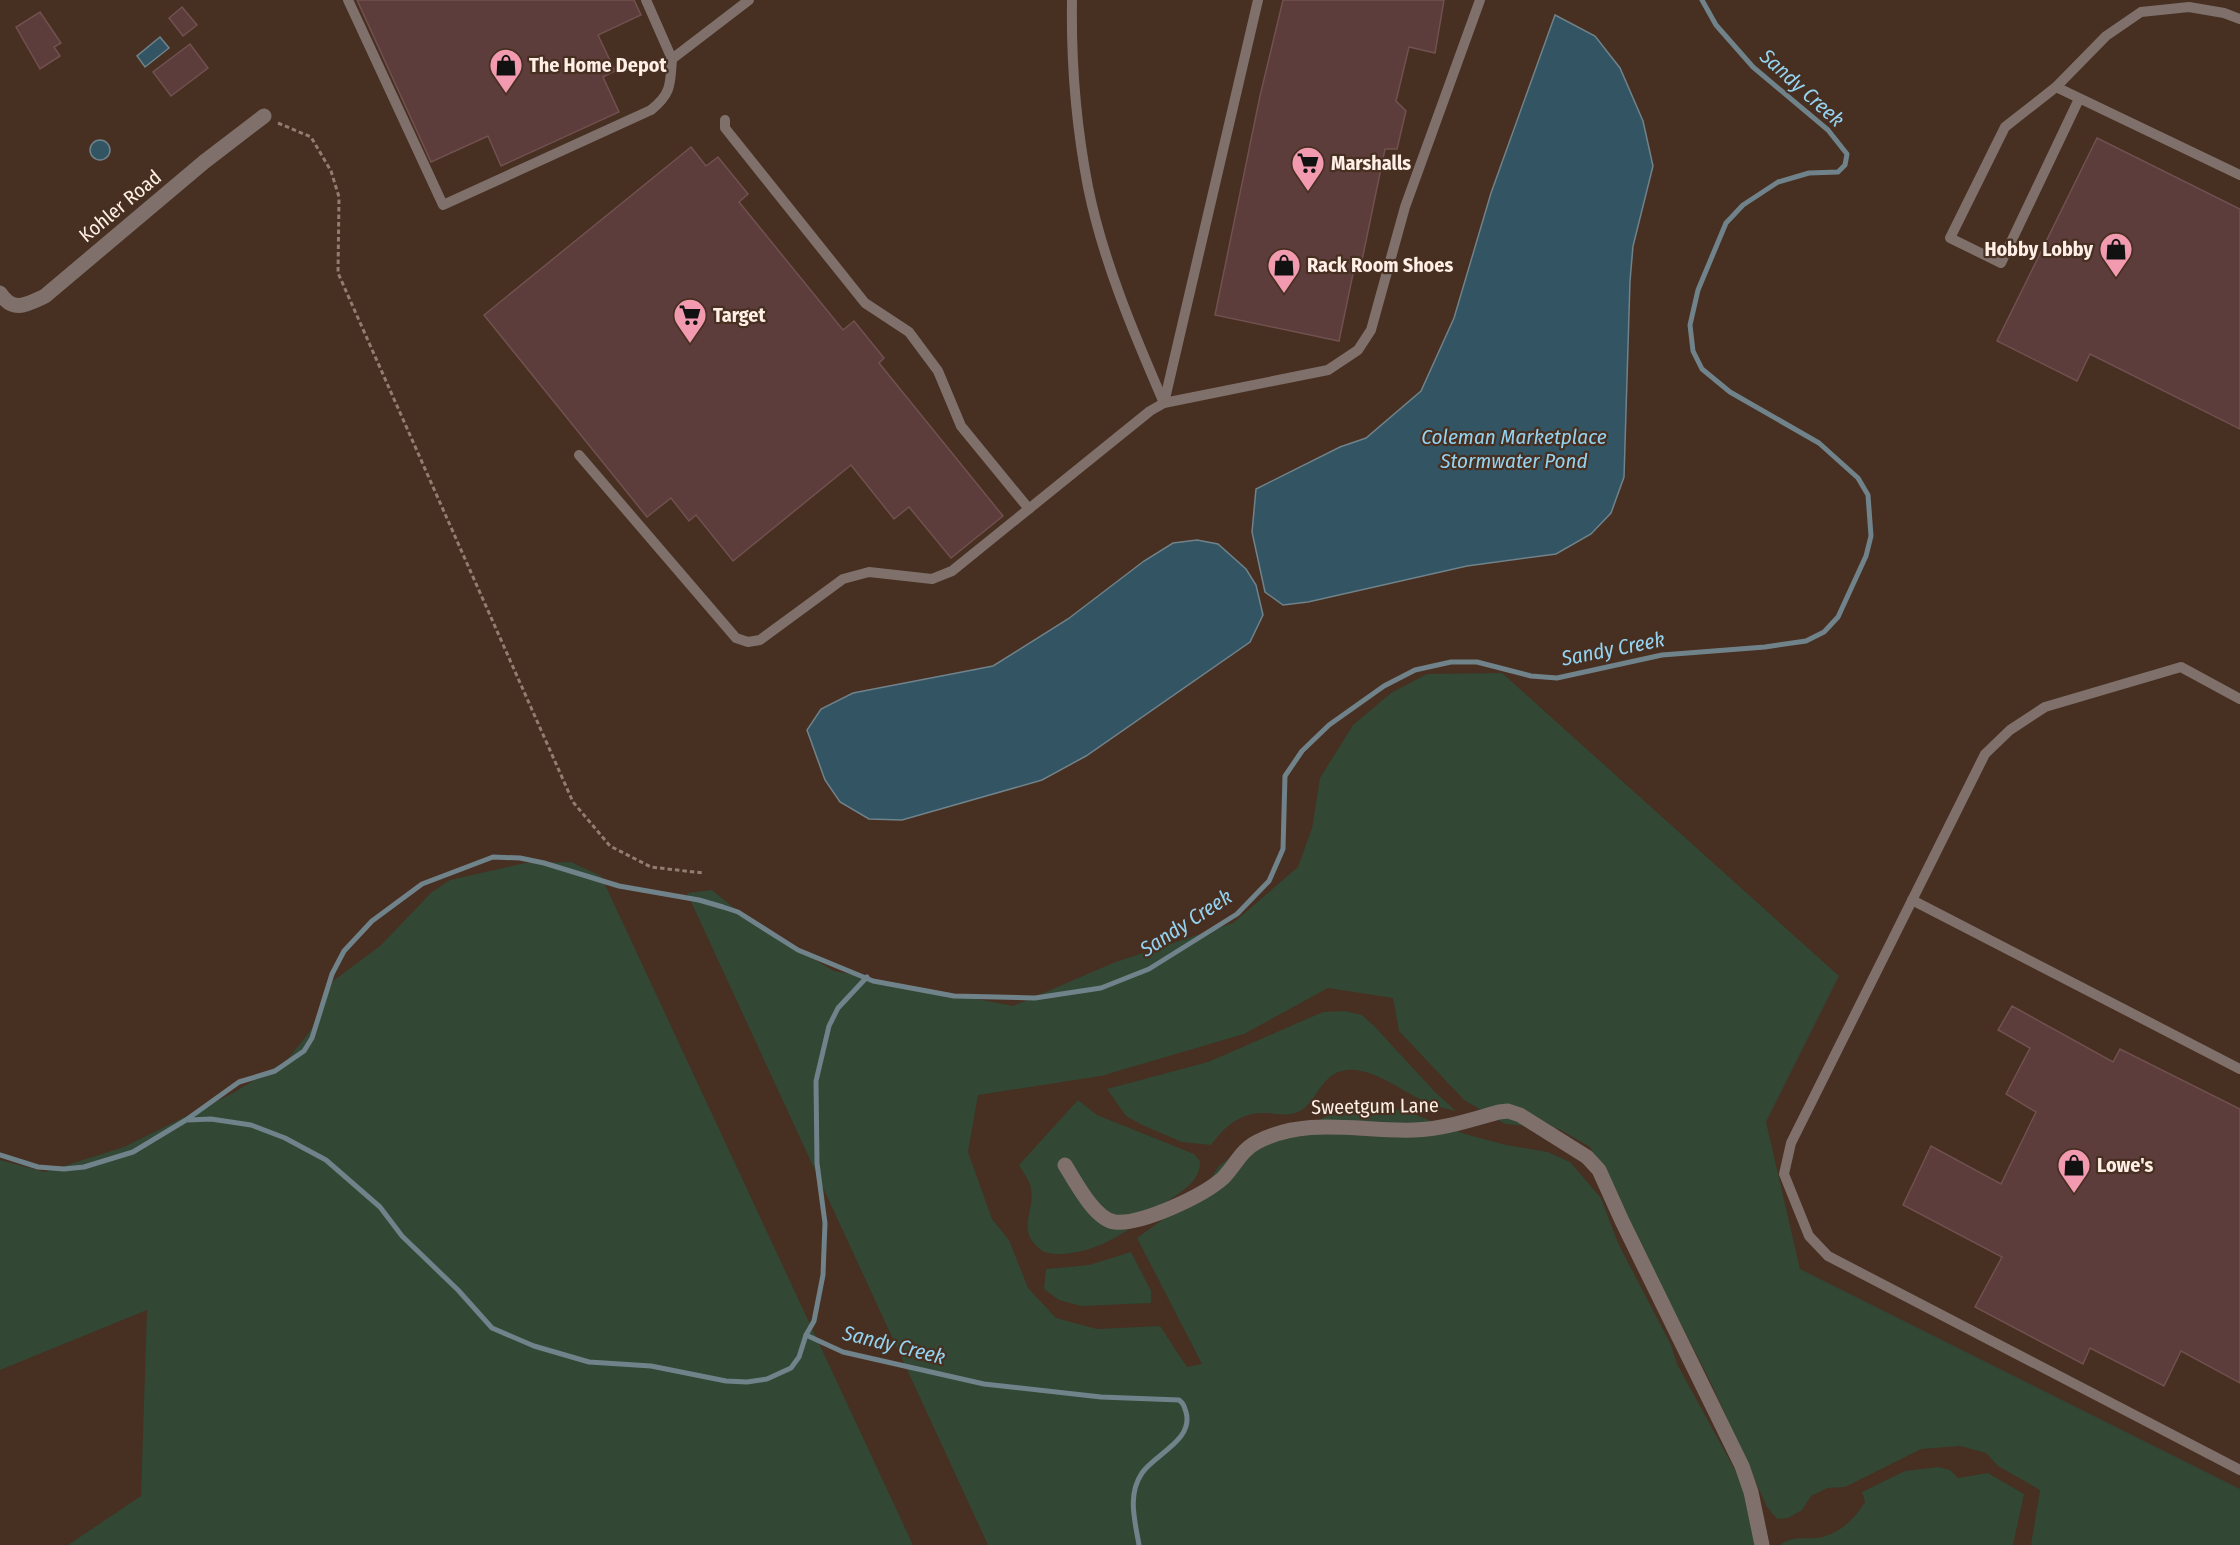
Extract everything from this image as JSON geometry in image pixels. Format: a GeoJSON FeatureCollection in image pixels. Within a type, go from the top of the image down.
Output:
{"type":"FeatureCollection","features":[{"type":"Feature","properties":{"kind":"street","name":"Kohler Road"},"geometry":{"type":"LineString","coordinates":[[0,293],[6,302],[15,306],[28,304],[45,296],[204,162],[264,116]]}},
{"type":"Feature","properties":{"kind":"street","name":"Sweetgum Lane"},"geometry":{"type":"LineString","coordinates":[[1065,1165],[1096,1211],[1104,1219],[1115,1222],[1141,1218],[1195,1198],[1209,1190],[1225,1176],[1244,1151],[1257,1142],[1283,1132],[1306,1127],[1331,1126],[1355,1130],[1441,1129],[1498,1112],[1509,1111],[1520,1115],[1587,1157],[1599,1170],[1742,1466],[1751,1492],[1762,1545]]}},
{"type":"Feature","properties":{"kind":"lane"},"geometry":{"type":"LineString","coordinates":[[348,0],[443,205],[651,110],[664,99],[670,84],[672,59],[646,0]]}},
{"type":"Feature","properties":{"kind":"lane"},"geometry":{"type":"LineString","coordinates":[[672,59],[750,0]]}},
{"type":"Feature","properties":{"kind":"lane"},"geometry":{"type":"LineString","coordinates":[[1072,0],[1071,33],[1076,106],[1089,189],[1113,273],[1164,403]]}},
{"type":"Feature","properties":{"kind":"lane"},"geometry":{"type":"LineString","coordinates":[[1164,403],[1258,0]]}},
{"type":"Feature","properties":{"kind":"lane"},"geometry":{"type":"LineString","coordinates":[[579,454],[736,638],[748,642],[760,640],[843,579],[869,572],[932,579],[952,571],[1150,411],[1164,403],[1328,370],[1358,350],[1371,330],[1405,207],[1480,0]]}},
{"type":"Feature","properties":{"kind":"lane"},"geometry":{"type":"LineString","coordinates":[[2079,99],[2001,263],[1950,238],[2006,127],[2056,87],[2106,36],[2141,12],[2189,7],[2224,13],[2240,19]]}},
{"type":"Feature","properties":{"kind":"lane"},"geometry":{"type":"LineString","coordinates":[[2056,87],[2240,175]]}},
{"type":"Feature","properties":{"kind":"lane"},"geometry":{"type":"LineString","coordinates":[[725,120],[725,128],[865,303],[909,333],[938,371],[961,426],[1029,509]]}},
{"type":"Feature","properties":{"kind":"lane"},"geometry":{"type":"LineString","coordinates":[[2240,699],[2181,667],[2045,707],[2010,730],[1985,754],[1791,1143],[1784,1174],[1809,1236],[1828,1256],[2240,1470]]}},
{"type":"Feature","properties":{"kind":"lane"},"geometry":{"type":"LineString","coordinates":[[1912,900],[2240,1069]]}},
{"type":"Feature","properties":{"kind":"path"},"geometry":{"type":"LineString","coordinates":[[264,116],[311,137],[331,171],[339,197],[338,273],[573,802],[610,846],[651,867],[703,873]]}},
{"type":"Feature","properties":{"kind":"green space"},"geometry":{"type":"Polygon","coordinates":[[[1502,673],[1839,976],[1766,1122],[1800,1269],[2240,1489],[2240,1545],[2031,1545],[2040,1490],[1998,1466],[1986,1453],[1960,1446],[1921,1449],[1845,1487],[1827,1488],[1811,1496],[1802,1510],[1788,1518],[1777,1519],[1767,1507],[1710,1381],[1590,1147],[1559,1129],[1505,1124],[1464,1100],[1399,1031],[1393,998],[1328,988],[1244,1034],[1101,1076],[978,1095],[968,1152],[992,1219],[1009,1240],[1028,1288],[1056,1318],[1097,1329],[1160,1326],[1187,1367],[1202,1364],[1137,1238],[1202,1191],[1219,1166],[1239,1151],[1288,1134],[1336,1112],[1371,1106],[1406,1111],[1465,1134],[1506,1145],[1548,1152],[1570,1162],[1601,1198],[1618,1243],[1671,1345],[1677,1364],[1741,1481],[1755,1545],[988,1545],[687,893],[712,890],[750,921],[834,971],[1013,1006],[1113,963],[1233,923],[1298,867],[1312,828],[1320,778],[1353,725],[1391,693],[1427,674],[1502,673]]]}},
{"type":"Feature","properties":{"kind":"green space"},"geometry":{"type":"Polygon","coordinates":[[[571,862],[601,876],[913,1545],[68,1545],[141,1496],[147,1310],[0,1370],[0,1160],[45,1172],[124,1147],[233,1093],[287,1060],[311,1030],[333,981],[380,946],[432,892],[450,880],[525,863],[571,862]]]}},
{"type":"Feature","properties":{"kind":"green space"},"geometry":{"type":"Polygon","coordinates":[[[1345,1011],[1362,1015],[1456,1111],[1429,1104],[1382,1078],[1358,1070],[1347,1070],[1330,1077],[1301,1111],[1288,1114],[1258,1113],[1242,1117],[1222,1131],[1211,1145],[1182,1142],[1142,1125],[1126,1116],[1107,1089],[1208,1062],[1323,1012],[1345,1011]]]}},
{"type":"Feature","properties":{"kind":"green space"},"geometry":{"type":"Polygon","coordinates":[[[1078,1100],[1097,1115],[1194,1154],[1200,1161],[1200,1168],[1193,1181],[1184,1190],[1116,1237],[1090,1249],[1077,1252],[1062,1254],[1045,1252],[1033,1242],[1029,1235],[1031,1189],[1019,1165],[1078,1100]]]}},
{"type":"Feature","properties":{"kind":"green space"},"geometry":{"type":"Polygon","coordinates":[[[1131,1252],[1151,1291],[1151,1303],[1081,1306],[1059,1300],[1044,1289],[1046,1269],[1089,1265],[1131,1252]]]}},
{"type":"Feature","properties":{"kind":"green space"},"geometry":{"type":"Polygon","coordinates":[[[1938,1467],[1950,1470],[1958,1478],[1988,1473],[2024,1494],[2013,1545],[1780,1545],[1793,1539],[1824,1537],[1831,1534],[1845,1526],[1861,1508],[1865,1502],[1862,1492],[1905,1471],[1938,1467]]]}},
{"type":"Feature","properties":{"kind":"water","name":"Coleman Marketplace Stormwater Pond"},"geometry":{"type":"Polygon","coordinates":[[[1555,15],[1595,36],[1620,68],[1643,121],[1653,166],[1633,246],[1624,477],[1611,513],[1591,534],[1556,554],[1467,566],[1308,602],[1283,605],[1265,592],[1252,532],[1256,489],[1340,447],[1366,438],[1421,391],[1454,318],[1491,193],[1555,15]]]}},
{"type":"Feature","properties":{"kind":"water"},"geometry":{"type":"Polygon","coordinates":[[[160,37],[169,48],[145,67],[137,56],[160,37]]]}},
{"type":"Feature","properties":{"kind":"water"},"geometry":{"type":"Polygon","coordinates":[[[100,140],[107,143],[110,150],[107,157],[100,160],[93,157],[90,150],[93,143],[100,140]]]}},
{"type":"Feature","properties":{"kind":"water"},"geometry":{"type":"Polygon","coordinates":[[[1197,540],[1218,544],[1246,569],[1256,585],[1263,615],[1250,642],[1086,756],[1042,780],[902,820],[869,819],[840,802],[825,780],[807,730],[821,709],[853,693],[993,666],[1068,619],[1144,561],[1173,543],[1197,540]]]}},
{"type":"Feature","properties":{"kind":"building","name":"The Home Depot"},"geometry":{"type":"Polygon","coordinates":[[[357,0],[634,0],[641,15],[598,35],[615,71],[603,77],[619,112],[501,166],[488,136],[431,162],[357,0]]]}},
{"type":"Feature","properties":{"kind":"building"},"geometry":{"type":"Polygon","coordinates":[[[1283,0],[1444,0],[1435,53],[1409,47],[1396,101],[1406,111],[1397,149],[1385,149],[1360,270],[1354,269],[1339,341],[1215,315],[1260,96],[1283,0]]]}},
{"type":"Feature","properties":{"kind":"building"},"geometry":{"type":"Polygon","coordinates":[[[182,7],[197,25],[183,36],[169,18],[182,7]]]}},
{"type":"Feature","properties":{"kind":"building"},"geometry":{"type":"Polygon","coordinates":[[[40,12],[61,43],[54,47],[60,56],[40,69],[16,27],[40,12]]]}},
{"type":"Feature","properties":{"kind":"building"},"geometry":{"type":"Polygon","coordinates":[[[190,44],[208,68],[171,96],[153,72],[190,44]]]}},
{"type":"Feature","properties":{"kind":"building","name":"Hobby Lobby"},"geometry":{"type":"Polygon","coordinates":[[[2097,138],[2240,209],[2240,429],[2090,354],[2077,381],[1997,341],[2097,138]]]}},
{"type":"Feature","properties":{"kind":"building","name":"Target"},"geometry":{"type":"Polygon","coordinates":[[[691,147],[706,166],[718,157],[748,194],[739,202],[843,330],[854,321],[884,358],[879,363],[1003,516],[951,558],[909,507],[894,519],[851,465],[733,561],[696,515],[689,521],[671,498],[647,517],[484,315],[691,147]]]}},
{"type":"Feature","properties":{"kind":"building","name":"Lowe's"},"geometry":{"type":"Polygon","coordinates":[[[2012,1006],[2113,1062],[2120,1049],[2240,1109],[2240,1383],[2181,1351],[2164,1386],[2090,1348],[2083,1364],[1975,1307],[2002,1257],[1903,1205],[1931,1146],[2001,1184],[2036,1112],[2006,1094],[2030,1048],[1998,1030],[2012,1006]]]}},
{"type":"Feature","properties":{"kind":"waterway","name":"Sandy Creek"},"geometry":{"type":"LineString","coordinates":[[0,1155],[38,1167],[64,1169],[84,1167],[133,1152],[186,1120],[239,1082],[275,1071],[304,1051],[312,1038],[332,974],[344,951],[372,921],[422,884],[493,857],[520,858],[544,863],[619,886],[699,900],[723,907],[738,912],[798,950],[873,981],[954,996],[1035,998],[1101,988],[1149,969],[1237,914],[1269,881],[1283,849],[1285,776],[1302,751],[1329,725],[1384,686],[1415,670],[1451,662],[1477,662],[1531,676],[1557,678],[1662,655],[1765,647],[1806,641],[1824,632],[1838,617],[1866,556],[1871,536],[1868,495],[1858,478],[1819,443],[1730,392],[1702,369],[1693,351],[1690,325],[1698,290],[1726,223],[1743,205],[1778,182],[1809,173],[1838,172],[1845,165],[1847,154],[1828,130],[1753,67],[1716,25],[1702,0]]}},
{"type":"Feature","properties":{"kind":"waterway"},"geometry":{"type":"LineString","coordinates":[[188,1120],[211,1119],[251,1125],[285,1138],[326,1160],[380,1207],[402,1236],[458,1290],[492,1328],[534,1346],[589,1362],[651,1366],[726,1381],[747,1382],[767,1379],[791,1368],[799,1357],[806,1335],[814,1321],[823,1275],[825,1223],[817,1163],[816,1081],[829,1026],[838,1008],[867,977]]}},
{"type":"Feature","properties":{"kind":"waterway","name":"Sandy Creek"},"geometry":{"type":"LineString","coordinates":[[806,1335],[843,1352],[984,1384],[1101,1397],[1179,1400],[1186,1412],[1187,1422],[1184,1431],[1172,1446],[1148,1466],[1137,1481],[1133,1508],[1139,1545]]}},
{"type":"Feature","properties":{"kind":"place","name":"The Home Depot"},"geometry":{"type":"Point","coordinates":[506,94]}},
{"type":"Feature","properties":{"kind":"place","name":"Marshalls"},"geometry":{"type":"Point","coordinates":[1308,192]}},
{"type":"Feature","properties":{"kind":"place","name":"Hobby Lobby"},"geometry":{"type":"Point","coordinates":[2116,278]}},
{"type":"Feature","properties":{"kind":"place","name":"Rack Room Shoes"},"geometry":{"type":"Point","coordinates":[1284,294]}},
{"type":"Feature","properties":{"kind":"place","name":"Target"},"geometry":{"type":"Point","coordinates":[690,344]}},
{"type":"Feature","properties":{"kind":"place","name":"Lowe's"},"geometry":{"type":"Point","coordinates":[2074,1194]}}]}
